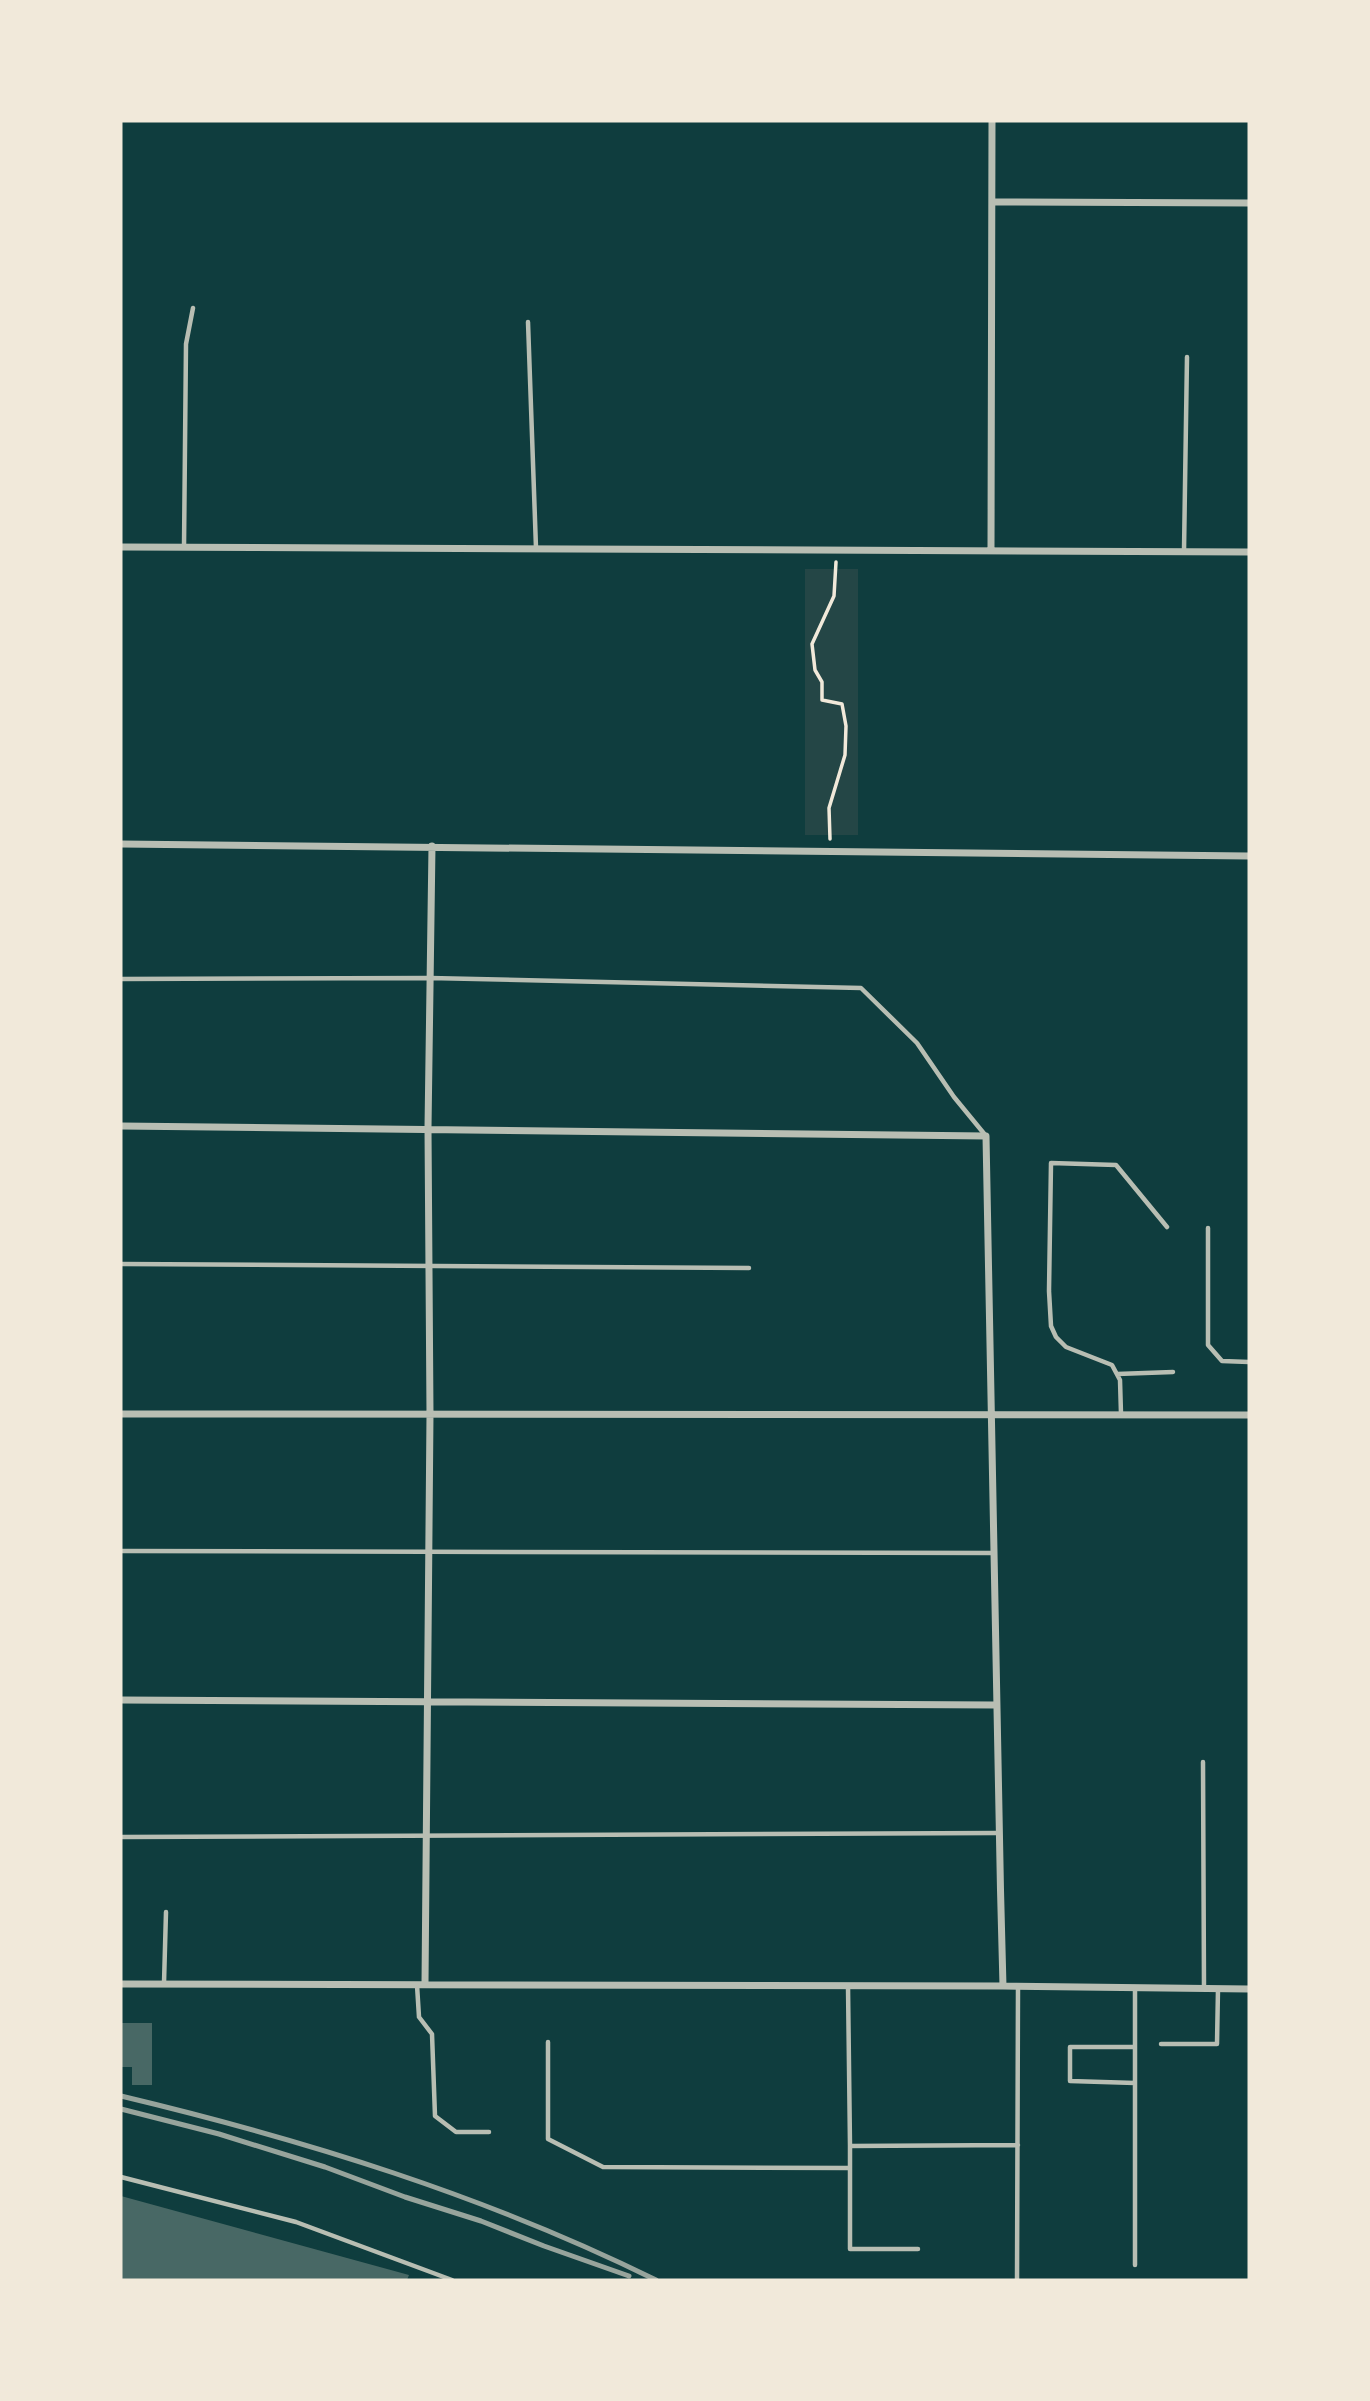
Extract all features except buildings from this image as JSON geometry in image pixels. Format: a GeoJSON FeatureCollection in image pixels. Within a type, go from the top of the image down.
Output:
{"type":"FeatureCollection","features":[{"type":"Feature","properties":{"kind":"street"},"geometry":{"type":"LineString","coordinates":[[991,550],[992,121]]}},
{"type":"Feature","properties":{"kind":"street"},"geometry":{"type":"LineString","coordinates":[[992,202],[1249,203]]}},
{"type":"Feature","properties":{"kind":"street"},"geometry":{"type":"LineString","coordinates":[[121,547],[1249,552]]}},
{"type":"Feature","properties":{"kind":"street"},"geometry":{"type":"LineString","coordinates":[[121,844],[1249,856]]}},
{"type":"Feature","properties":{"kind":"street"},"geometry":{"type":"LineString","coordinates":[[421,1984],[430,1414],[428,1128],[432,846]]}},
{"type":"Feature","properties":{"kind":"street"},"geometry":{"type":"LineString","coordinates":[[121,1126],[986,1136],[995,1705],[1003,1986]]}},
{"type":"Feature","properties":{"kind":"street"},"geometry":{"type":"LineString","coordinates":[[121,1414],[1249,1415]]}},
{"type":"Feature","properties":{"kind":"street"},"geometry":{"type":"LineString","coordinates":[[121,1700],[995,1705]]}},
{"type":"Feature","properties":{"kind":"street"},"geometry":{"type":"LineString","coordinates":[[121,1984],[1249,1989]]}},
{"type":"Feature","properties":{"kind":"lane"},"geometry":{"type":"LineString","coordinates":[[184,547],[186,344],[193,309]]}},
{"type":"Feature","properties":{"kind":"lane"},"geometry":{"type":"LineString","coordinates":[[528,322],[536,548]]}},
{"type":"Feature","properties":{"kind":"lane"},"geometry":{"type":"LineString","coordinates":[[1184,551],[1187,358]]}},
{"type":"Feature","properties":{"kind":"lane"},"geometry":{"type":"LineString","coordinates":[[121,979],[430,978],[861,988],[917,1043],[954,1097],[986,1136]]}},
{"type":"Feature","properties":{"kind":"lane"},"geometry":{"type":"LineString","coordinates":[[1121,1415],[1120,1380],[1112,1365],[1066,1347],[1056,1338],[1051,1326],[1051,1163],[1116,1165],[1167,1227]]}},
{"type":"Feature","properties":{"kind":"lane"},"geometry":{"type":"LineString","coordinates":[[1208,1228],[1208,1345],[1222,1361],[1249,1363]]}},
{"type":"Feature","properties":{"kind":"lane"},"geometry":{"type":"LineString","coordinates":[[121,1264],[749,1268]]}},
{"type":"Feature","properties":{"kind":"lane"},"geometry":{"type":"LineString","coordinates":[[1116,1374],[1174,1372]]}},
{"type":"Feature","properties":{"kind":"lane"},"geometry":{"type":"LineString","coordinates":[[121,1551],[994,1553]]}},
{"type":"Feature","properties":{"kind":"lane"},"geometry":{"type":"LineString","coordinates":[[1203,1762],[1204,1989]]}},
{"type":"Feature","properties":{"kind":"lane"},"geometry":{"type":"LineString","coordinates":[[121,1837],[999,1833]]}},
{"type":"Feature","properties":{"kind":"lane"},"geometry":{"type":"LineString","coordinates":[[164,1984],[166,1912]]}},
{"type":"Feature","properties":{"kind":"lane"},"geometry":{"type":"LineString","coordinates":[[421,1984],[419,2017],[432,2034],[435,2116],[456,2132],[489,2132]]}},
{"type":"Feature","properties":{"kind":"lane"},"geometry":{"type":"LineString","coordinates":[[848,1986],[850,2249],[918,2249]]}},
{"type":"Feature","properties":{"kind":"lane"},"geometry":{"type":"LineString","coordinates":[[1017,2280],[1018,1987]]}},
{"type":"Feature","properties":{"kind":"lane"},"geometry":{"type":"LineString","coordinates":[[1135,1988],[1135,2265]]}},
{"type":"Feature","properties":{"kind":"lane"},"geometry":{"type":"LineString","coordinates":[[1161,2044],[1217,2044],[1218,1989]]}},
{"type":"Feature","properties":{"kind":"lane"},"geometry":{"type":"LineString","coordinates":[[548,2042],[548,2138],[603,2167],[850,2168]]}},
{"type":"Feature","properties":{"kind":"lane"},"geometry":{"type":"LineString","coordinates":[[1135,2047],[1070,2047],[1070,2081],[1135,2083]]}},
{"type":"Feature","properties":{"kind":"lane"},"geometry":{"type":"LineString","coordinates":[[850,2146],[1018,2146]]}},
{"type":"Feature","properties":{"kind":"lane"},"geometry":{"type":"LineString","coordinates":[[121,2177],[296,2222],[452,2280]]}},
{"type":"Feature","properties":{"kind":"path"},"geometry":{"type":"LineString","coordinates":[[831,851],[829,807],[845,755],[846,726],[842,704],[822,701],[822,682],[815,670],[812,644],[834,596],[837,549]]}},
{"type":"Feature","properties":{"kind":"shaded area"},"geometry":{"type":"Polygon","coordinates":[[[805,569],[858,569],[858,835],[805,835],[805,569]]]}},
{"type":"Feature","properties":{"kind":"railway"},"geometry":{"type":"LineString","coordinates":[[121,2096],[326,2151],[461,2196],[527,2222],[656,2280]]}},
{"type":"Feature","properties":{"kind":"railway"},"geometry":{"type":"LineString","coordinates":[[121,2109],[219,2134],[325,2167],[629,2276]]}}]}
